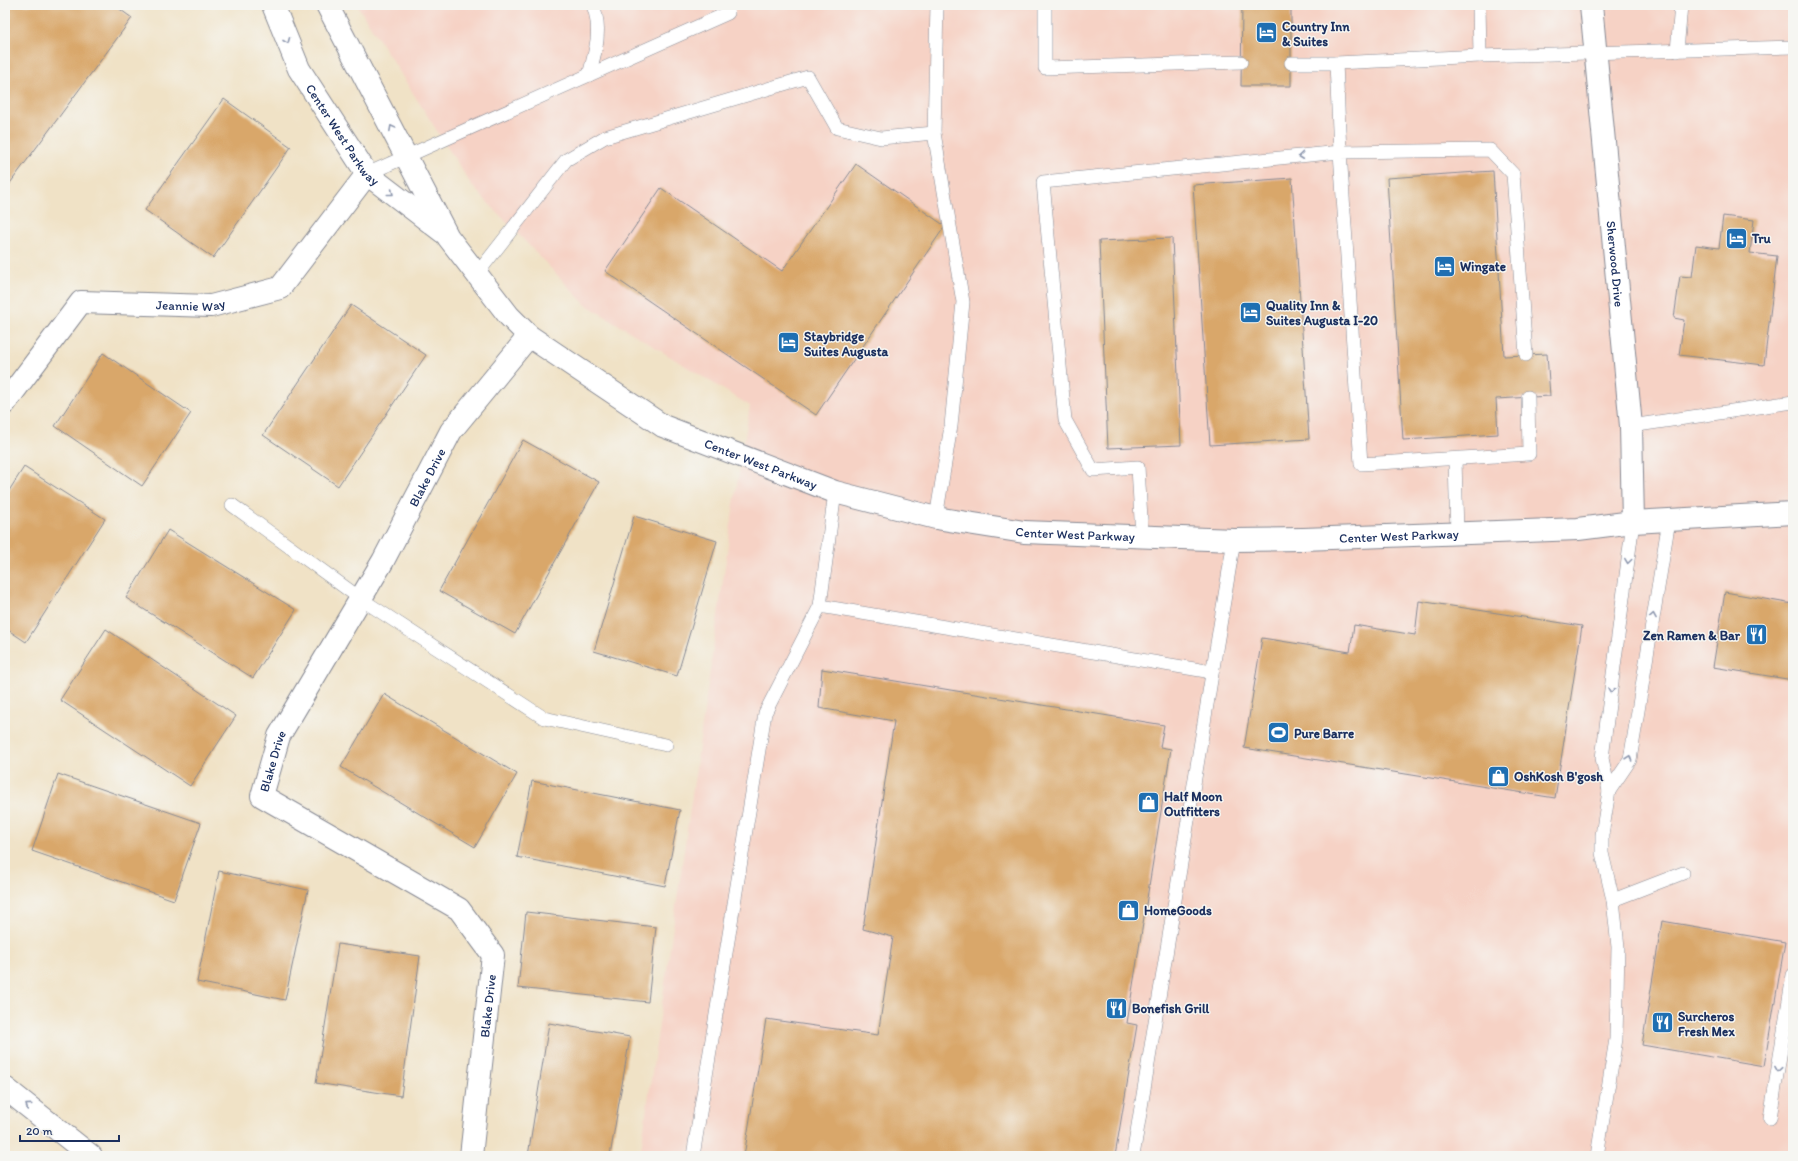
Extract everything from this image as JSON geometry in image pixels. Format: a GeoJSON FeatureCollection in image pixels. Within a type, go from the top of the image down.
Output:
{"type":"FeatureCollection","features":[{"type":"Feature","properties":{"kind":"main road","name":"Center West Parkway"},"geometry":{"type":"LineString","coordinates":[[273,5],[299,69],[367,174],[448,237]]}},
{"type":"Feature","properties":{"kind":"main road","name":"Center West Parkway"},"geometry":{"type":"LineString","coordinates":[[327,5],[448,237],[509,316],[529,336],[663,426],[836,492],[936,518],[1024,532],[1234,540],[1578,529],[1633,522],[1793,513]]}},
{"type":"Feature","properties":{"kind":"main road","name":"Sherwood Drive"},"geometry":{"type":"LineString","coordinates":[[1591,5],[1631,426],[1633,522]]}},
{"type":"Feature","properties":{"kind":"main road","name":"Jeannie Way"},"geometry":{"type":"LineString","coordinates":[[5,403],[81,302],[211,306],[280,288],[367,174]]}},
{"type":"Feature","properties":{"kind":"main road","name":"Blake Drive"},"geometry":{"type":"LineString","coordinates":[[471,1156],[493,955],[459,909],[262,796],[279,736],[383,561],[451,431],[529,336]]}},
{"type":"Feature","properties":{"kind":"main road"},"geometry":{"type":"LineString","coordinates":[[5,1088],[91,1156]]}},
{"type":"Feature","properties":{"kind":"lane"},"geometry":{"type":"LineString","coordinates":[[589,75],[598,41],[596,13],[593,5]]}},
{"type":"Feature","properties":{"kind":"lane"},"geometry":{"type":"LineString","coordinates":[[936,518],[951,426],[963,302],[934,133],[937,5]]}},
{"type":"Feature","properties":{"kind":"lane"},"geometry":{"type":"LineString","coordinates":[[1045,5],[1046,68],[1241,62]]}},
{"type":"Feature","properties":{"kind":"lane"},"geometry":{"type":"LineString","coordinates":[[1479,5],[1480,56]]}},
{"type":"Feature","properties":{"kind":"lane"},"geometry":{"type":"LineString","coordinates":[[1677,51],[1681,5]]}},
{"type":"Feature","properties":{"kind":"lane"},"geometry":{"type":"LineString","coordinates":[[367,174],[728,13]]}},
{"type":"Feature","properties":{"kind":"lane"},"geometry":{"type":"LineString","coordinates":[[1290,63],[1336,63],[1480,56],[1595,54],[1793,47]]}},
{"type":"Feature","properties":{"kind":"lane"},"geometry":{"type":"LineString","coordinates":[[1336,63],[1340,152],[1361,464],[1530,454],[1528,397]]}},
{"type":"Feature","properties":{"kind":"lane"},"geometry":{"type":"LineString","coordinates":[[477,274],[566,160],[605,137],[808,77],[837,128],[881,138],[934,133]]}},
{"type":"Feature","properties":{"kind":"lane"},"geometry":{"type":"LineString","coordinates":[[1142,536],[1138,467],[1092,470],[1065,420],[1043,182],[1340,152],[1490,150],[1513,174],[1526,354]]}},
{"type":"Feature","properties":{"kind":"lane"},"geometry":{"type":"LineString","coordinates":[[1631,426],[1793,402]]}},
{"type":"Feature","properties":{"kind":"lane"},"geometry":{"type":"LineString","coordinates":[[1455,458],[1457,534]]}},
{"type":"Feature","properties":{"kind":"lane"},"geometry":{"type":"LineString","coordinates":[[693,1156],[766,713],[820,606],[836,492]]}},
{"type":"Feature","properties":{"kind":"lane"},"geometry":{"type":"LineString","coordinates":[[232,505],[361,599],[544,718],[666,745]]}},
{"type":"Feature","properties":{"kind":"lane"},"geometry":{"type":"LineString","coordinates":[[1609,791],[1630,760],[1669,520]]}},
{"type":"Feature","properties":{"kind":"lane"},"geometry":{"type":"LineString","coordinates":[[1597,1156],[1616,1039],[1618,947],[1613,900],[1602,853],[1602,835],[1609,791],[1602,758],[1633,522]]}},
{"type":"Feature","properties":{"kind":"lane"},"geometry":{"type":"LineString","coordinates":[[1132,1156],[1234,540]]}},
{"type":"Feature","properties":{"kind":"lane"},"geometry":{"type":"LineString","coordinates":[[820,606],[1212,672]]}},
{"type":"Feature","properties":{"kind":"lane"},"geometry":{"type":"LineString","coordinates":[[1613,900],[1683,873]]}},
{"type":"Feature","properties":{"kind":"lane"},"geometry":{"type":"LineString","coordinates":[[1770,1118],[1793,975]]}},
{"type":"Feature","properties":{"kind":"shaded area"},"geometry":{"type":"Polygon","coordinates":[[[357,5],[1793,5],[1793,1156],[640,1156],[734,504],[750,406],[585,304],[472,186],[357,5]]]}},
{"type":"Feature","properties":{"kind":"building"},"geometry":{"type":"Polygon","coordinates":[[[5,5],[114,5],[132,18],[5,190],[5,5]]]}},
{"type":"Feature","properties":{"kind":"building","name":"Country Inn & Suites"},"geometry":{"type":"Polygon","coordinates":[[[1242,5],[1291,5],[1291,86],[1241,86],[1242,5]]]}},
{"type":"Feature","properties":{"kind":"building"},"geometry":{"type":"Polygon","coordinates":[[[224,99],[291,147],[213,258],[145,210],[224,99]]]}},
{"type":"Feature","properties":{"kind":"building","name":"Staybridge Suites Augusta"},"geometry":{"type":"Polygon","coordinates":[[[856,164],[945,226],[816,415],[605,271],[661,188],[782,271],[856,164]]]}},
{"type":"Feature","properties":{"kind":"building","name":"Wingate"},"geometry":{"type":"Polygon","coordinates":[[[1493,171],[1504,356],[1547,354],[1550,396],[1496,399],[1498,434],[1403,440],[1387,178],[1493,171]]]}},
{"type":"Feature","properties":{"kind":"building","name":"Quality Inn & Suites Augusta I-20"},"geometry":{"type":"Polygon","coordinates":[[[1292,178],[1309,439],[1210,445],[1193,185],[1292,178]]]}},
{"type":"Feature","properties":{"kind":"building"},"geometry":{"type":"Polygon","coordinates":[[[1723,216],[1754,220],[1750,253],[1777,256],[1764,365],[1679,355],[1684,320],[1674,318],[1680,276],[1692,277],[1696,245],[1719,248],[1723,216]]]}},
{"type":"Feature","properties":{"kind":"building"},"geometry":{"type":"Polygon","coordinates":[[[1172,238],[1181,445],[1108,448],[1099,241],[1172,238]]]}},
{"type":"Feature","properties":{"kind":"building"},"geometry":{"type":"Polygon","coordinates":[[[351,305],[426,355],[338,486],[263,435],[351,305]]]}},
{"type":"Feature","properties":{"kind":"building"},"geometry":{"type":"Polygon","coordinates":[[[103,353],[191,413],[142,486],[55,426],[103,353]]]}},
{"type":"Feature","properties":{"kind":"building"},"geometry":{"type":"Polygon","coordinates":[[[523,440],[599,482],[515,634],[439,591],[523,440]]]}},
{"type":"Feature","properties":{"kind":"building"},"geometry":{"type":"Polygon","coordinates":[[[24,467],[105,519],[26,642],[5,628],[5,497],[24,467]]]}},
{"type":"Feature","properties":{"kind":"building"},"geometry":{"type":"Polygon","coordinates":[[[634,516],[717,541],[677,676],[594,651],[634,516]]]}},
{"type":"Feature","properties":{"kind":"building"},"geometry":{"type":"Polygon","coordinates":[[[168,530],[296,610],[253,678],[126,598],[168,530]]]}},
{"type":"Feature","properties":{"kind":"building","name":"Zen Ramen & Bar"},"geometry":{"type":"Polygon","coordinates":[[[1725,592],[1793,604],[1793,680],[1713,667],[1725,592]]]}},
{"type":"Feature","properties":{"kind":"building"},"geometry":{"type":"Polygon","coordinates":[[[1419,601],[1582,626],[1555,798],[1244,748],[1262,638],[1350,652],[1354,625],[1415,635],[1419,601]]]}},
{"type":"Feature","properties":{"kind":"building"},"geometry":{"type":"Polygon","coordinates":[[[106,629],[236,716],[190,786],[60,700],[106,629]]]}},
{"type":"Feature","properties":{"kind":"building"},"geometry":{"type":"Polygon","coordinates":[[[822,669],[1164,725],[1160,747],[1171,749],[1127,1023],[1137,1025],[1115,1156],[744,1156],[766,1019],[878,1035],[893,937],[863,929],[894,721],[819,708],[822,669]]]}},
{"type":"Feature","properties":{"kind":"building"},"geometry":{"type":"Polygon","coordinates":[[[384,694],[517,774],[475,847],[341,767],[384,694]]]}},
{"type":"Feature","properties":{"kind":"building"},"geometry":{"type":"Polygon","coordinates":[[[58,774],[201,823],[174,900],[32,851],[58,774]]]}},
{"type":"Feature","properties":{"kind":"building"},"geometry":{"type":"Polygon","coordinates":[[[532,781],[680,810],[665,886],[517,857],[532,781]]]}},
{"type":"Feature","properties":{"kind":"building"},"geometry":{"type":"Polygon","coordinates":[[[219,871],[308,890],[285,1000],[197,982],[219,871]]]}},
{"type":"Feature","properties":{"kind":"building"},"geometry":{"type":"Polygon","coordinates":[[[526,912],[656,927],[648,1002],[518,988],[526,912]]]}},
{"type":"Feature","properties":{"kind":"building"},"geometry":{"type":"Polygon","coordinates":[[[1662,921],[1785,942],[1764,1066],[1642,1045],[1662,921]]]}},
{"type":"Feature","properties":{"kind":"building"},"geometry":{"type":"Polygon","coordinates":[[[338,944],[420,956],[401,1096],[316,1083],[338,944]]]}},
{"type":"Feature","properties":{"kind":"building"},"geometry":{"type":"Polygon","coordinates":[[[549,1023],[630,1037],[610,1156],[528,1156],[549,1023]]]}},
{"type":"Feature","properties":{"kind":"place","name":"Country Inn & Suites"},"geometry":{"type":"Point","coordinates":[1266,33]}},
{"type":"Feature","properties":{"kind":"place","name":"Tru"},"geometry":{"type":"Point","coordinates":[1737,238]}},
{"type":"Feature","properties":{"kind":"place","name":"Wingate"},"geometry":{"type":"Point","coordinates":[1445,266]}},
{"type":"Feature","properties":{"kind":"place","name":"Quality Inn & Suites Augusta I-20"},"geometry":{"type":"Point","coordinates":[1251,312]}},
{"type":"Feature","properties":{"kind":"place","name":"Staybridge Suites Augusta"},"geometry":{"type":"Point","coordinates":[788,343]}},
{"type":"Feature","properties":{"kind":"place","name":"Zen Ramen & Bar"},"geometry":{"type":"Point","coordinates":[1756,635]}},
{"type":"Feature","properties":{"kind":"place","name":"Pure Barre"},"geometry":{"type":"Point","coordinates":[1278,733]}},
{"type":"Feature","properties":{"kind":"place","name":"OshKosh B'gosh"},"geometry":{"type":"Point","coordinates":[1498,776]}},
{"type":"Feature","properties":{"kind":"place","name":"Half Moon Outfitters"},"geometry":{"type":"Point","coordinates":[1149,803]}},
{"type":"Feature","properties":{"kind":"place","name":"HomeGoods"},"geometry":{"type":"Point","coordinates":[1129,910]}},
{"type":"Feature","properties":{"kind":"place","name":"Bonefish Grill"},"geometry":{"type":"Point","coordinates":[1117,1008]}},
{"type":"Feature","properties":{"kind":"place","name":"Surcheros Fresh Mex"},"geometry":{"type":"Point","coordinates":[1663,1023]}}]}
